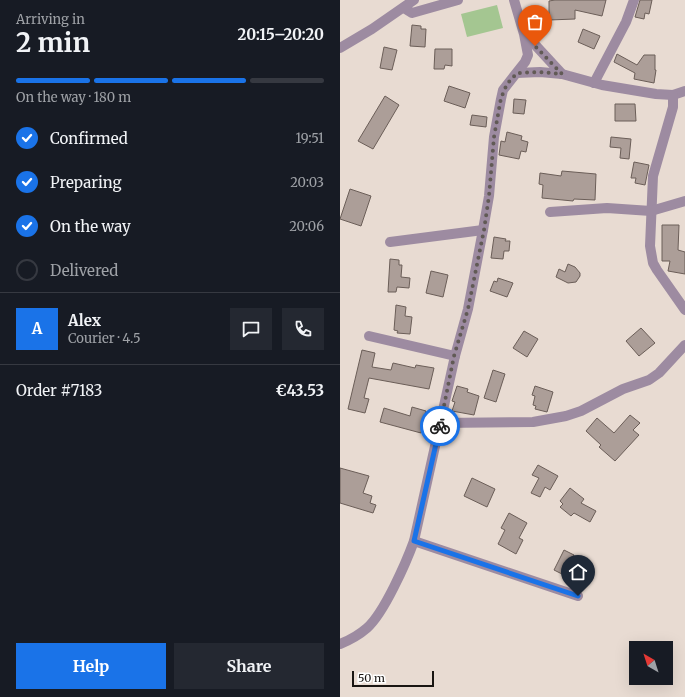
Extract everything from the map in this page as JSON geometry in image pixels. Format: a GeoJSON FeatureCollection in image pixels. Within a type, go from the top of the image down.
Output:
{"type":"FeatureCollection","features":[{"type":"Feature","properties":{"kind":"street"},"geometry":{"type":"LineString","coordinates":[[340,48],[372,29],[414,0]]}},
{"type":"Feature","properties":{"kind":"street"},"geometry":{"type":"LineString","coordinates":[[404,8],[412,12],[458,0]]}},
{"type":"Feature","properties":{"kind":"street"},"geometry":{"type":"LineString","coordinates":[[340,644],[362,633],[376,618],[407,559],[414,541],[454,356],[468,309],[484,230],[489,196],[494,137],[501,98],[507,84],[525,62],[528,55],[524,34],[514,0]]}},
{"type":"Feature","properties":{"kind":"street"},"geometry":{"type":"LineString","coordinates":[[594,83],[626,22],[634,0]]}},
{"type":"Feature","properties":{"kind":"street"},"geometry":{"type":"LineString","coordinates":[[524,34],[562,74]]}},
{"type":"Feature","properties":{"kind":"street"},"geometry":{"type":"LineString","coordinates":[[517,73],[540,72],[562,74],[594,83],[656,94],[673,95],[685,90]]}},
{"type":"Feature","properties":{"kind":"street"},"geometry":{"type":"LineString","coordinates":[[673,95],[673,107],[654,172],[650,246],[653,263],[685,310]]}},
{"type":"Feature","properties":{"kind":"street"},"geometry":{"type":"LineString","coordinates":[[550,212],[607,208],[651,210],[685,201]]}},
{"type":"Feature","properties":{"kind":"street"},"geometry":{"type":"LineString","coordinates":[[390,242],[484,230]]}},
{"type":"Feature","properties":{"kind":"street"},"geometry":{"type":"LineString","coordinates":[[369,336],[454,356]]}},
{"type":"Feature","properties":{"kind":"street"},"geometry":{"type":"LineString","coordinates":[[440,423],[533,422],[566,416],[581,411],[623,389],[649,380],[660,373],[685,345]]}},
{"type":"Feature","properties":{"kind":"street"},"geometry":{"type":"LineString","coordinates":[[414,541],[578,596]]}},
{"type":"Feature","properties":{"kind":"green space"},"geometry":{"type":"Polygon","coordinates":[[[497,5],[503,28],[467,37],[461,14],[497,5]]]}},
{"type":"Feature","properties":{"kind":"building"},"geometry":{"type":"Polygon","coordinates":[[[606,0],[602,16],[575,10],[575,19],[549,20],[549,1],[606,0]]]}},
{"type":"Feature","properties":{"kind":"building"},"geometry":{"type":"Polygon","coordinates":[[[640,0],[652,0],[649,14],[645,13],[644,19],[635,17],[640,0]]]}},
{"type":"Feature","properties":{"kind":"building"},"geometry":{"type":"Polygon","coordinates":[[[412,25],[421,26],[421,29],[426,29],[425,47],[410,46],[412,25]]]}},
{"type":"Feature","properties":{"kind":"building"},"geometry":{"type":"Polygon","coordinates":[[[583,29],[600,36],[594,49],[578,42],[583,29]]]}},
{"type":"Feature","properties":{"kind":"building"},"geometry":{"type":"Polygon","coordinates":[[[384,47],[397,50],[392,70],[380,68],[384,47]]]}},
{"type":"Feature","properties":{"kind":"building"},"geometry":{"type":"Polygon","coordinates":[[[435,49],[452,49],[452,66],[445,65],[444,69],[434,69],[435,49]]]}},
{"type":"Feature","properties":{"kind":"building"},"geometry":{"type":"Polygon","coordinates":[[[617,54],[637,65],[644,55],[655,55],[656,70],[654,83],[634,79],[635,73],[614,62],[617,54]]]}},
{"type":"Feature","properties":{"kind":"building"},"geometry":{"type":"Polygon","coordinates":[[[449,86],[470,93],[465,108],[444,101],[449,86]]]}},
{"type":"Feature","properties":{"kind":"building"},"geometry":{"type":"Polygon","coordinates":[[[385,96],[399,105],[373,149],[358,141],[385,96]]]}},
{"type":"Feature","properties":{"kind":"building"},"geometry":{"type":"Polygon","coordinates":[[[514,99],[526,100],[524,114],[513,113],[514,99]]]}},
{"type":"Feature","properties":{"kind":"building"},"geometry":{"type":"Polygon","coordinates":[[[615,104],[635,104],[636,121],[615,121],[615,104]]]}},
{"type":"Feature","properties":{"kind":"building"},"geometry":{"type":"Polygon","coordinates":[[[472,115],[487,117],[486,127],[470,125],[472,115]]]}},
{"type":"Feature","properties":{"kind":"building"},"geometry":{"type":"Polygon","coordinates":[[[507,132],[522,136],[521,140],[528,142],[526,152],[521,151],[519,159],[499,155],[501,141],[505,142],[507,132]]]}},
{"type":"Feature","properties":{"kind":"building"},"geometry":{"type":"Polygon","coordinates":[[[611,137],[631,139],[629,159],[620,158],[621,148],[610,147],[611,137]]]}},
{"type":"Feature","properties":{"kind":"building"},"geometry":{"type":"Polygon","coordinates":[[[634,162],[649,165],[645,185],[635,183],[636,178],[631,178],[634,162]]]}},
{"type":"Feature","properties":{"kind":"building"},"geometry":{"type":"Polygon","coordinates":[[[562,171],[596,174],[595,200],[574,199],[573,201],[542,198],[543,185],[539,184],[540,173],[561,176],[562,171]]]}},
{"type":"Feature","properties":{"kind":"building"},"geometry":{"type":"Polygon","coordinates":[[[350,189],[371,196],[361,226],[340,219],[350,189]]]}},
{"type":"Feature","properties":{"kind":"building"},"geometry":{"type":"Polygon","coordinates":[[[662,225],[679,225],[678,250],[685,252],[685,274],[668,271],[670,261],[662,261],[662,225]]]}},
{"type":"Feature","properties":{"kind":"building"},"geometry":{"type":"Polygon","coordinates":[[[494,237],[506,239],[505,241],[510,241],[509,251],[504,251],[503,259],[491,258],[494,237]]]}},
{"type":"Feature","properties":{"kind":"building"},"geometry":{"type":"Polygon","coordinates":[[[390,259],[399,260],[399,265],[402,265],[401,277],[410,278],[409,288],[397,287],[396,292],[388,292],[390,259]]]}},
{"type":"Feature","properties":{"kind":"building"},"geometry":{"type":"Polygon","coordinates":[[[568,264],[575,267],[580,273],[580,276],[576,282],[568,283],[556,277],[559,269],[565,272],[568,264]]]}},
{"type":"Feature","properties":{"kind":"building"},"geometry":{"type":"Polygon","coordinates":[[[431,271],[448,275],[443,297],[426,293],[431,271]]]}},
{"type":"Feature","properties":{"kind":"building"},"geometry":{"type":"Polygon","coordinates":[[[498,278],[513,283],[507,297],[490,291],[494,281],[497,282],[498,278]]]}},
{"type":"Feature","properties":{"kind":"building"},"geometry":{"type":"Polygon","coordinates":[[[396,305],[406,307],[405,316],[412,317],[410,334],[397,333],[398,331],[394,330],[396,305]]]}},
{"type":"Feature","properties":{"kind":"building"},"geometry":{"type":"Polygon","coordinates":[[[641,328],[655,343],[639,356],[626,341],[641,328]]]}},
{"type":"Feature","properties":{"kind":"building"},"geometry":{"type":"Polygon","coordinates":[[[524,331],[538,339],[527,357],[513,348],[524,331]]]}},
{"type":"Feature","properties":{"kind":"building"},"geometry":{"type":"Polygon","coordinates":[[[362,350],[375,353],[372,367],[391,370],[393,363],[415,368],[416,365],[434,368],[429,389],[369,378],[364,398],[369,399],[365,413],[348,409],[362,350]]]}},
{"type":"Feature","properties":{"kind":"building"},"geometry":{"type":"Polygon","coordinates":[[[493,370],[505,374],[496,402],[484,398],[493,370]]]}},
{"type":"Feature","properties":{"kind":"building"},"geometry":{"type":"Polygon","coordinates":[[[457,386],[468,389],[467,392],[479,396],[474,415],[452,411],[455,402],[452,401],[457,386]]]}},
{"type":"Feature","properties":{"kind":"building"},"geometry":{"type":"Polygon","coordinates":[[[535,386],[553,392],[547,412],[535,409],[536,406],[533,405],[535,396],[532,395],[535,386]]]}},
{"type":"Feature","properties":{"kind":"building"},"geometry":{"type":"Polygon","coordinates":[[[412,407],[426,411],[421,433],[380,422],[384,408],[410,416],[412,407]]]}},
{"type":"Feature","properties":{"kind":"building"},"geometry":{"type":"Polygon","coordinates":[[[630,415],[640,423],[633,430],[639,435],[615,461],[599,447],[601,445],[586,431],[597,418],[614,433],[630,415]]]}},
{"type":"Feature","properties":{"kind":"building"},"geometry":{"type":"Polygon","coordinates":[[[538,465],[558,476],[550,490],[545,487],[540,497],[531,493],[539,478],[532,475],[538,465]]]}},
{"type":"Feature","properties":{"kind":"building"},"geometry":{"type":"Polygon","coordinates":[[[340,468],[369,476],[363,493],[372,496],[370,503],[376,505],[373,513],[340,503],[340,468]]]}},
{"type":"Feature","properties":{"kind":"building"},"geometry":{"type":"Polygon","coordinates":[[[472,478],[495,489],[487,507],[464,496],[472,478]]]}},
{"type":"Feature","properties":{"kind":"building"},"geometry":{"type":"Polygon","coordinates":[[[570,488],[584,499],[581,503],[596,511],[590,522],[574,513],[571,516],[560,507],[563,504],[560,501],[570,488]]]}},
{"type":"Feature","properties":{"kind":"building"},"geometry":{"type":"Polygon","coordinates":[[[509,513],[527,523],[519,538],[523,540],[516,554],[498,544],[505,530],[501,528],[509,513]]]}},
{"type":"Feature","properties":{"kind":"building"},"geometry":{"type":"Polygon","coordinates":[[[564,550],[574,555],[564,575],[554,570],[564,550]]]}},
{"type":"Feature","properties":{"kind":"way so far"},"geometry":{"type":"LineString","coordinates":[[440,426],[454,356],[468,309],[484,230],[489,196],[494,137],[502,92],[517,73],[540,72],[562,74],[535,46]]}},
{"type":"Feature","properties":{"kind":"route"},"geometry":{"type":"LineString","coordinates":[[440,426],[414,541],[578,596]]}}]}
